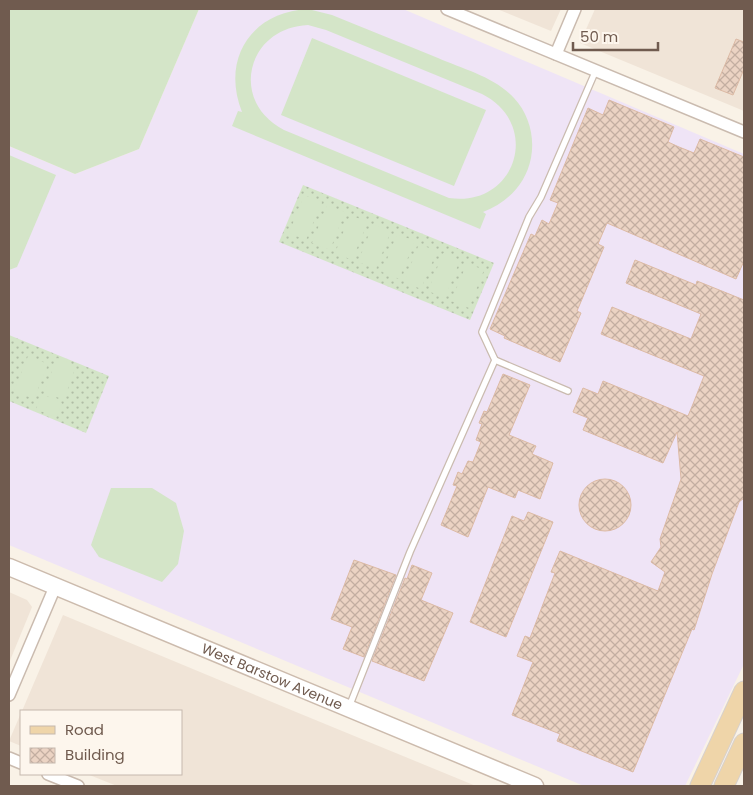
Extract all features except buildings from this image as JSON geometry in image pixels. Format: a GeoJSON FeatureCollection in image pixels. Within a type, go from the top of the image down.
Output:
{"type":"FeatureCollection","features":[{"type":"Feature","properties":{"kind":"main road"},"geometry":{"type":"LineString","coordinates":[[700,786],[744,690]]}},
{"type":"Feature","properties":{"kind":"main road"},"geometry":{"type":"LineString","coordinates":[[724,786],[744,743]]}},
{"type":"Feature","properties":{"kind":"street"},"geometry":{"type":"LineString","coordinates":[[446,9],[744,132]]}},
{"type":"Feature","properties":{"kind":"street"},"geometry":{"type":"LineString","coordinates":[[556,54],[575,9]]}},
{"type":"Feature","properties":{"kind":"street","name":"West Barstow Avenue"},"geometry":{"type":"LineString","coordinates":[[9,567],[535,786]]}},
{"type":"Feature","properties":{"kind":"street"},"geometry":{"type":"LineString","coordinates":[[9,695],[55,586]]}},
{"type":"Feature","properties":{"kind":"street"},"geometry":{"type":"LineString","coordinates":[[50,775],[78,786]]}},
{"type":"Feature","properties":{"kind":"lane"},"geometry":{"type":"LineString","coordinates":[[568,391],[495,360],[482,332],[529,217],[541,196],[596,70]]}},
{"type":"Feature","properties":{"kind":"lane"},"geometry":{"type":"LineString","coordinates":[[348,708],[410,552],[495,360]]}},
{"type":"Feature","properties":{"kind":"shaded area"},"geometry":{"type":"Polygon","coordinates":[[[199,9],[403,9],[744,154],[744,664],[685,786],[584,786],[9,545],[9,146],[75,174],[139,149],[199,9]]]}},
{"type":"Feature","properties":{"kind":"shaded area"},"geometry":{"type":"Polygon","coordinates":[[[497,9],[561,9],[551,31],[497,9]]]}},
{"type":"Feature","properties":{"kind":"shaded area"},"geometry":{"type":"Polygon","coordinates":[[[595,9],[744,9],[744,111],[580,43],[595,9]]]}},
{"type":"Feature","properties":{"kind":"shaded area"},"geometry":{"type":"Polygon","coordinates":[[[9,592],[27,600],[32,607],[9,663],[9,592]]]}},
{"type":"Feature","properties":{"kind":"shaded area"},"geometry":{"type":"Polygon","coordinates":[[[63,615],[476,786],[117,786],[90,775],[182,775],[182,710],[22,710],[63,615]]]}},
{"type":"Feature","properties":{"kind":"shaded area"},"geometry":{"type":"Polygon","coordinates":[[[20,715],[20,746],[9,741],[20,715]]]}},
{"type":"Feature","properties":{"kind":"green space"},"geometry":{"type":"Polygon","coordinates":[[[9,9],[199,9],[139,149],[75,174],[9,146],[9,9]]]}},
{"type":"Feature","properties":{"kind":"green space"},"geometry":{"type":"Polygon","coordinates":[[[308,9],[332,15],[478,74],[498,84],[514,98],[524,111],[530,126],[531,158],[525,176],[514,191],[500,203],[483,212],[486,214],[480,229],[232,126],[238,111],[242,112],[236,92],[235,74],[239,57],[246,42],[257,29],[271,19],[288,12],[308,9]],[[308,25],[287,29],[270,39],[259,52],[252,68],[251,85],[256,102],[267,118],[284,130],[449,198],[472,198],[491,190],[505,178],[513,161],[516,143],[512,125],[501,108],[482,94],[326,30],[308,25]]]}},
{"type":"Feature","properties":{"kind":"green space"},"geometry":{"type":"Polygon","coordinates":[[[312,38],[486,110],[454,186],[281,115],[312,38]]]}},
{"type":"Feature","properties":{"kind":"green space"},"geometry":{"type":"Polygon","coordinates":[[[9,155],[56,175],[17,267],[9,270],[9,155]]]}},
{"type":"Feature","properties":{"kind":"green space"},"geometry":{"type":"Polygon","coordinates":[[[303,185],[494,263],[470,320],[279,242],[303,185]]]}},
{"type":"Feature","properties":{"kind":"green space"},"geometry":{"type":"Polygon","coordinates":[[[304,195],[322,202],[306,240],[289,233],[304,195]]]}},
{"type":"Feature","properties":{"kind":"green space"},"geometry":{"type":"Polygon","coordinates":[[[327,205],[345,212],[330,250],[312,243],[327,205]]]}},
{"type":"Feature","properties":{"kind":"green space"},"geometry":{"type":"Polygon","coordinates":[[[350,215],[368,222],[352,260],[335,253],[350,215]]]}},
{"type":"Feature","properties":{"kind":"green space"},"geometry":{"type":"Polygon","coordinates":[[[373,224],[391,231],[376,269],[358,262],[373,224]]]}},
{"type":"Feature","properties":{"kind":"green space"},"geometry":{"type":"Polygon","coordinates":[[[397,234],[415,241],[399,279],[382,272],[397,234]]]}},
{"type":"Feature","properties":{"kind":"green space"},"geometry":{"type":"Polygon","coordinates":[[[419,244],[437,251],[421,289],[404,282],[419,244]]]}},
{"type":"Feature","properties":{"kind":"green space"},"geometry":{"type":"Polygon","coordinates":[[[443,253],[460,260],[445,298],[428,291],[443,253]]]}},
{"type":"Feature","properties":{"kind":"green space"},"geometry":{"type":"Polygon","coordinates":[[[467,263],[484,270],[469,308],[451,301],[467,263]]]}},
{"type":"Feature","properties":{"kind":"green space"},"geometry":{"type":"Polygon","coordinates":[[[9,335],[109,376],[86,433],[9,401],[9,335]]]}},
{"type":"Feature","properties":{"kind":"green space"},"geometry":{"type":"Polygon","coordinates":[[[28,356],[48,364],[34,399],[14,391],[28,356]]]}},
{"type":"Feature","properties":{"kind":"green space"},"geometry":{"type":"Polygon","coordinates":[[[57,358],[76,366],[64,400],[44,392],[57,358]]]}},
{"type":"Feature","properties":{"kind":"green space"},"geometry":{"type":"Polygon","coordinates":[[[42,394],[62,403],[56,418],[36,409],[42,394]]]}},
{"type":"Feature","properties":{"kind":"green space"},"geometry":{"type":"Polygon","coordinates":[[[111,488],[152,488],[176,503],[184,531],[178,564],[162,582],[99,557],[91,545],[111,488]]]}}]}
